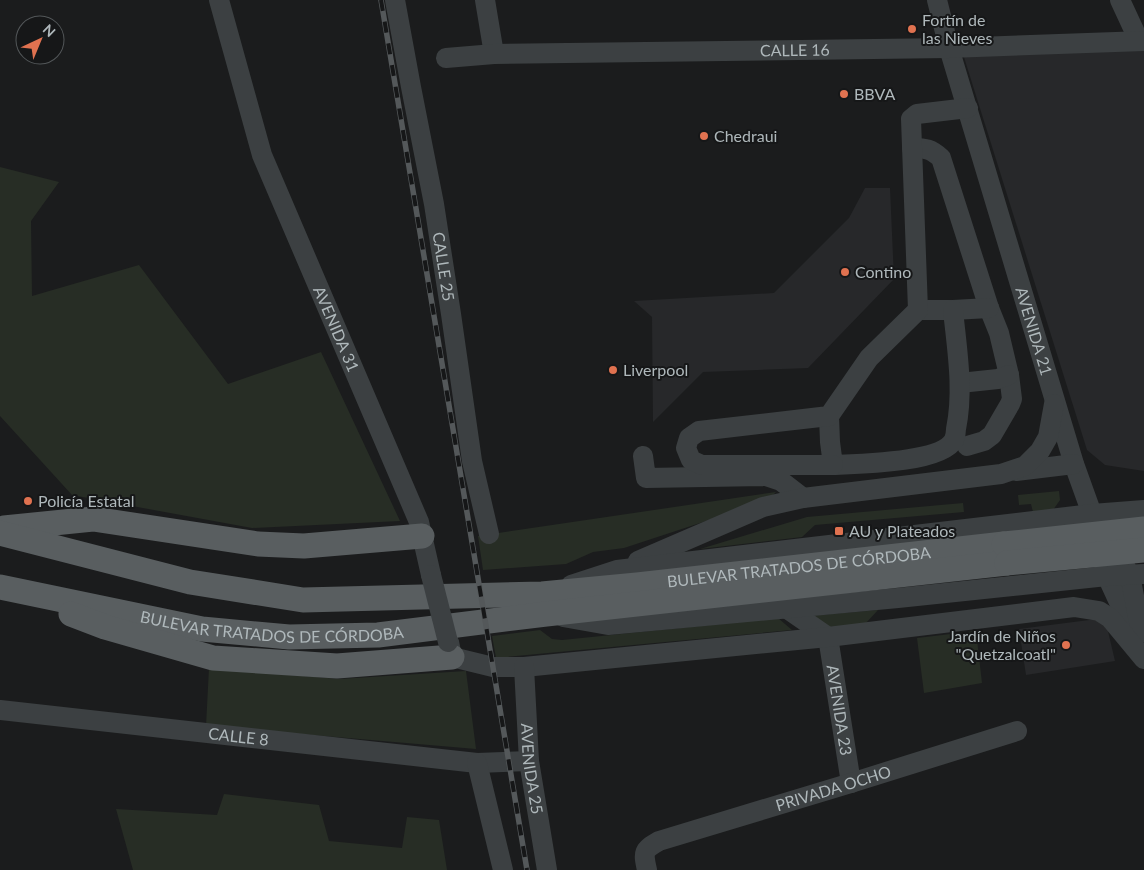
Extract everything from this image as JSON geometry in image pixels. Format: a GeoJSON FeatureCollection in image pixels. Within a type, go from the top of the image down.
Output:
{"type":"FeatureCollection","features":[{"type":"Feature","properties":{"kind":"main road"},"geometry":{"type":"LineString","coordinates":[[0,528],[92,519],[258,544],[304,546],[422,536]]}},
{"type":"Feature","properties":{"kind":"main road","name":"BULEVAR TRATADOS DE CÓRDOBA"},"geometry":{"type":"LineString","coordinates":[[5,588],[202,628],[289,638],[378,635],[544,604],[1006,554],[1144,529]]}},
{"type":"Feature","properties":{"kind":"main road","name":"BULEVAR TRATADOS DE CÓRDOBA"},"geometry":{"type":"LineString","coordinates":[[0,533],[190,582],[304,600],[544,604]]}},
{"type":"Feature","properties":{"kind":"main road","name":"BULEVAR TRATADOS DE CÓRDOBA"},"geometry":{"type":"LineString","coordinates":[[1006,554],[1144,550]]}},
{"type":"Feature","properties":{"kind":"main road"},"geometry":{"type":"LineString","coordinates":[[5,588],[106,628],[213,658],[337,666],[450,650]]}},
{"type":"Feature","properties":{"kind":"street","name":"AVENIDA 31"},"geometry":{"type":"LineString","coordinates":[[219,0],[262,155],[419,522],[450,650]]}},
{"type":"Feature","properties":{"kind":"street","name":"CALLE 25"},"geometry":{"type":"LineString","coordinates":[[395,0],[434,204],[472,461],[489,534]]}},
{"type":"Feature","properties":{"kind":"street"},"geometry":{"type":"LineString","coordinates":[[485,0],[494,54]]}},
{"type":"Feature","properties":{"kind":"street","name":"AVENIDA 21"},"geometry":{"type":"LineString","coordinates":[[937,0],[949,48],[1054,399],[1092,514],[1107,576],[1144,658]]}},
{"type":"Feature","properties":{"kind":"street"},"geometry":{"type":"LineString","coordinates":[[1120,0],[1141,41]]}},
{"type":"Feature","properties":{"kind":"street","name":"CALLE 16"},"geometry":{"type":"LineString","coordinates":[[446,58],[494,54],[949,48],[1141,41]]}},
{"type":"Feature","properties":{"kind":"street"},"geometry":{"type":"LineString","coordinates":[[918,310],[911,119],[917,114],[968,108]]}},
{"type":"Feature","properties":{"kind":"street"},"geometry":{"type":"LineString","coordinates":[[912,148],[933,150],[941,158],[999,334],[1009,376],[1012,399],[1004,415],[992,435],[967,446]]}},
{"type":"Feature","properties":{"kind":"street"},"geometry":{"type":"LineString","coordinates":[[833,465],[829,416],[869,358],[918,310],[989,308]]}},
{"type":"Feature","properties":{"kind":"street"},"geometry":{"type":"LineString","coordinates":[[829,416],[699,431],[690,438],[686,448],[691,460],[702,465],[833,465],[874,463],[916,458],[944,450],[954,440],[959,414],[960,383],[953,310]]}},
{"type":"Feature","properties":{"kind":"street"},"geometry":{"type":"LineString","coordinates":[[960,383],[1009,376]]}},
{"type":"Feature","properties":{"kind":"street"},"geometry":{"type":"LineString","coordinates":[[1001,474],[1025,466],[1040,451],[1048,437],[1054,399]]}},
{"type":"Feature","properties":{"kind":"street"},"geometry":{"type":"LineString","coordinates":[[643,456],[646,478],[766,476],[781,480],[803,498]]}},
{"type":"Feature","properties":{"kind":"street"},"geometry":{"type":"LineString","coordinates":[[617,570],[762,507],[803,498],[1074,464]]}},
{"type":"Feature","properties":{"kind":"street","name":"BULEVAR TRATADOS DE CÓRDOBA"},"geometry":{"type":"LineString","coordinates":[[544,604],[617,570],[1092,514],[1144,510]]}},
{"type":"Feature","properties":{"kind":"street"},"geometry":{"type":"LineString","coordinates":[[1092,514],[1137,574],[1144,651]]}},
{"type":"Feature","properties":{"kind":"street","name":"BULEVAR TRATADOS DE CÓRDOBA"},"geometry":{"type":"LineString","coordinates":[[544,604],[608,625],[1137,574]]}},
{"type":"Feature","properties":{"kind":"street"},"geometry":{"type":"LineString","coordinates":[[882,630],[898,598]]}},
{"type":"Feature","properties":{"kind":"street"},"geometry":{"type":"LineString","coordinates":[[450,650],[493,666],[524,667],[828,637],[1074,607],[1099,611],[1110,618],[1144,658]]}},
{"type":"Feature","properties":{"kind":"street"},"geometry":{"type":"LineString","coordinates":[[786,608],[828,637]]}},
{"type":"Feature","properties":{"kind":"street","name":"AVENIDA 23"},"geometry":{"type":"LineString","coordinates":[[828,637],[850,783]]}},
{"type":"Feature","properties":{"kind":"street","name":"AVENIDA 25"},"geometry":{"type":"LineString","coordinates":[[524,667],[530,761],[547,870]]}},
{"type":"Feature","properties":{"kind":"street","name":"CALLE 8"},"geometry":{"type":"LineString","coordinates":[[0,710],[477,763],[530,761]]}},
{"type":"Feature","properties":{"kind":"street","name":"PRIVADA OCHO"},"geometry":{"type":"LineString","coordinates":[[647,870],[644,856],[649,847],[659,840],[1017,731]]}},
{"type":"Feature","properties":{"kind":"street"},"geometry":{"type":"LineString","coordinates":[[477,763],[503,870]]}},
{"type":"Feature","properties":{"kind":"shaded area"},"geometry":{"type":"Polygon","coordinates":[[[1144,44],[1144,471],[1105,465],[1087,450],[963,54],[1144,44]]]}},
{"type":"Feature","properties":{"kind":"shaded area"},"geometry":{"type":"Polygon","coordinates":[[[0,167],[59,182],[31,221],[32,296],[139,265],[228,384],[321,352],[400,521],[252,528],[72,495],[0,416],[0,167]]]}},
{"type":"Feature","properties":{"kind":"shaded area"},"geometry":{"type":"Polygon","coordinates":[[[865,188],[890,188],[894,279],[808,368],[703,372],[653,422],[652,317],[634,301],[774,293],[849,218],[865,188]]]}},
{"type":"Feature","properties":{"kind":"shaded area"},"geometry":{"type":"Polygon","coordinates":[[[1059,491],[1060,500],[1053,510],[1033,512],[1031,504],[1019,505],[1018,495],[1059,491]]]}},
{"type":"Feature","properties":{"kind":"shaded area"},"geometry":{"type":"Polygon","coordinates":[[[776,492],[767,501],[624,548],[593,552],[566,564],[483,570],[478,536],[776,492]]]}},
{"type":"Feature","properties":{"kind":"shaded area"},"geometry":{"type":"Polygon","coordinates":[[[963,503],[964,512],[815,525],[802,537],[700,549],[807,517],[963,503]]]}},
{"type":"Feature","properties":{"kind":"shaded area"},"geometry":{"type":"Polygon","coordinates":[[[878,610],[865,624],[826,629],[808,616],[878,610]]]}},
{"type":"Feature","properties":{"kind":"shaded area"},"geometry":{"type":"Polygon","coordinates":[[[778,618],[792,630],[496,658],[492,636],[540,630],[552,639],[562,640],[778,618]]]}},
{"type":"Feature","properties":{"kind":"shaded area","name":"Jardín de Niños \"Quetzalcoatl\""},"geometry":{"type":"Polygon","coordinates":[[[1097,619],[1107,627],[1115,661],[1026,675],[1019,629],[1097,619]]]}},
{"type":"Feature","properties":{"kind":"shaded area"},"geometry":{"type":"Polygon","coordinates":[[[976,631],[982,683],[924,693],[917,638],[976,631]]]}},
{"type":"Feature","properties":{"kind":"shaded area"},"geometry":{"type":"Polygon","coordinates":[[[209,668],[339,679],[466,671],[476,749],[206,726],[209,668]]]}},
{"type":"Feature","properties":{"kind":"shaded area"},"geometry":{"type":"Polygon","coordinates":[[[224,794],[319,805],[329,841],[402,848],[407,817],[439,820],[447,870],[133,870],[116,809],[217,815],[224,794]]]}},
{"type":"Feature","properties":{"kind":"railway"},"geometry":{"type":"LineString","coordinates":[[381,0],[527,870]]}},
{"type":"Feature","properties":{"kind":"place","name":"Fortín de las Nieves"},"geometry":{"type":"Point","coordinates":[912,29]}},
{"type":"Feature","properties":{"kind":"place","name":"BBVA"},"geometry":{"type":"Point","coordinates":[844,94]}},
{"type":"Feature","properties":{"kind":"place","name":"Chedraui"},"geometry":{"type":"Point","coordinates":[704,136]}},
{"type":"Feature","properties":{"kind":"place","name":"Contino"},"geometry":{"type":"Point","coordinates":[845,272]}},
{"type":"Feature","properties":{"kind":"place","name":"Liverpool"},"geometry":{"type":"Point","coordinates":[613,370]}},
{"type":"Feature","properties":{"kind":"place","name":"Policía Estatal"},"geometry":{"type":"Point","coordinates":[28,501]}},
{"type":"Feature","properties":{"kind":"place","name":"AU y Plateados"},"geometry":{"type":"Point","coordinates":[839,531]}},
{"type":"Feature","properties":{"kind":"place","name":"Jardín de Niños \"Quetzalcoatl\""},"geometry":{"type":"Point","coordinates":[1066,645]}}]}
